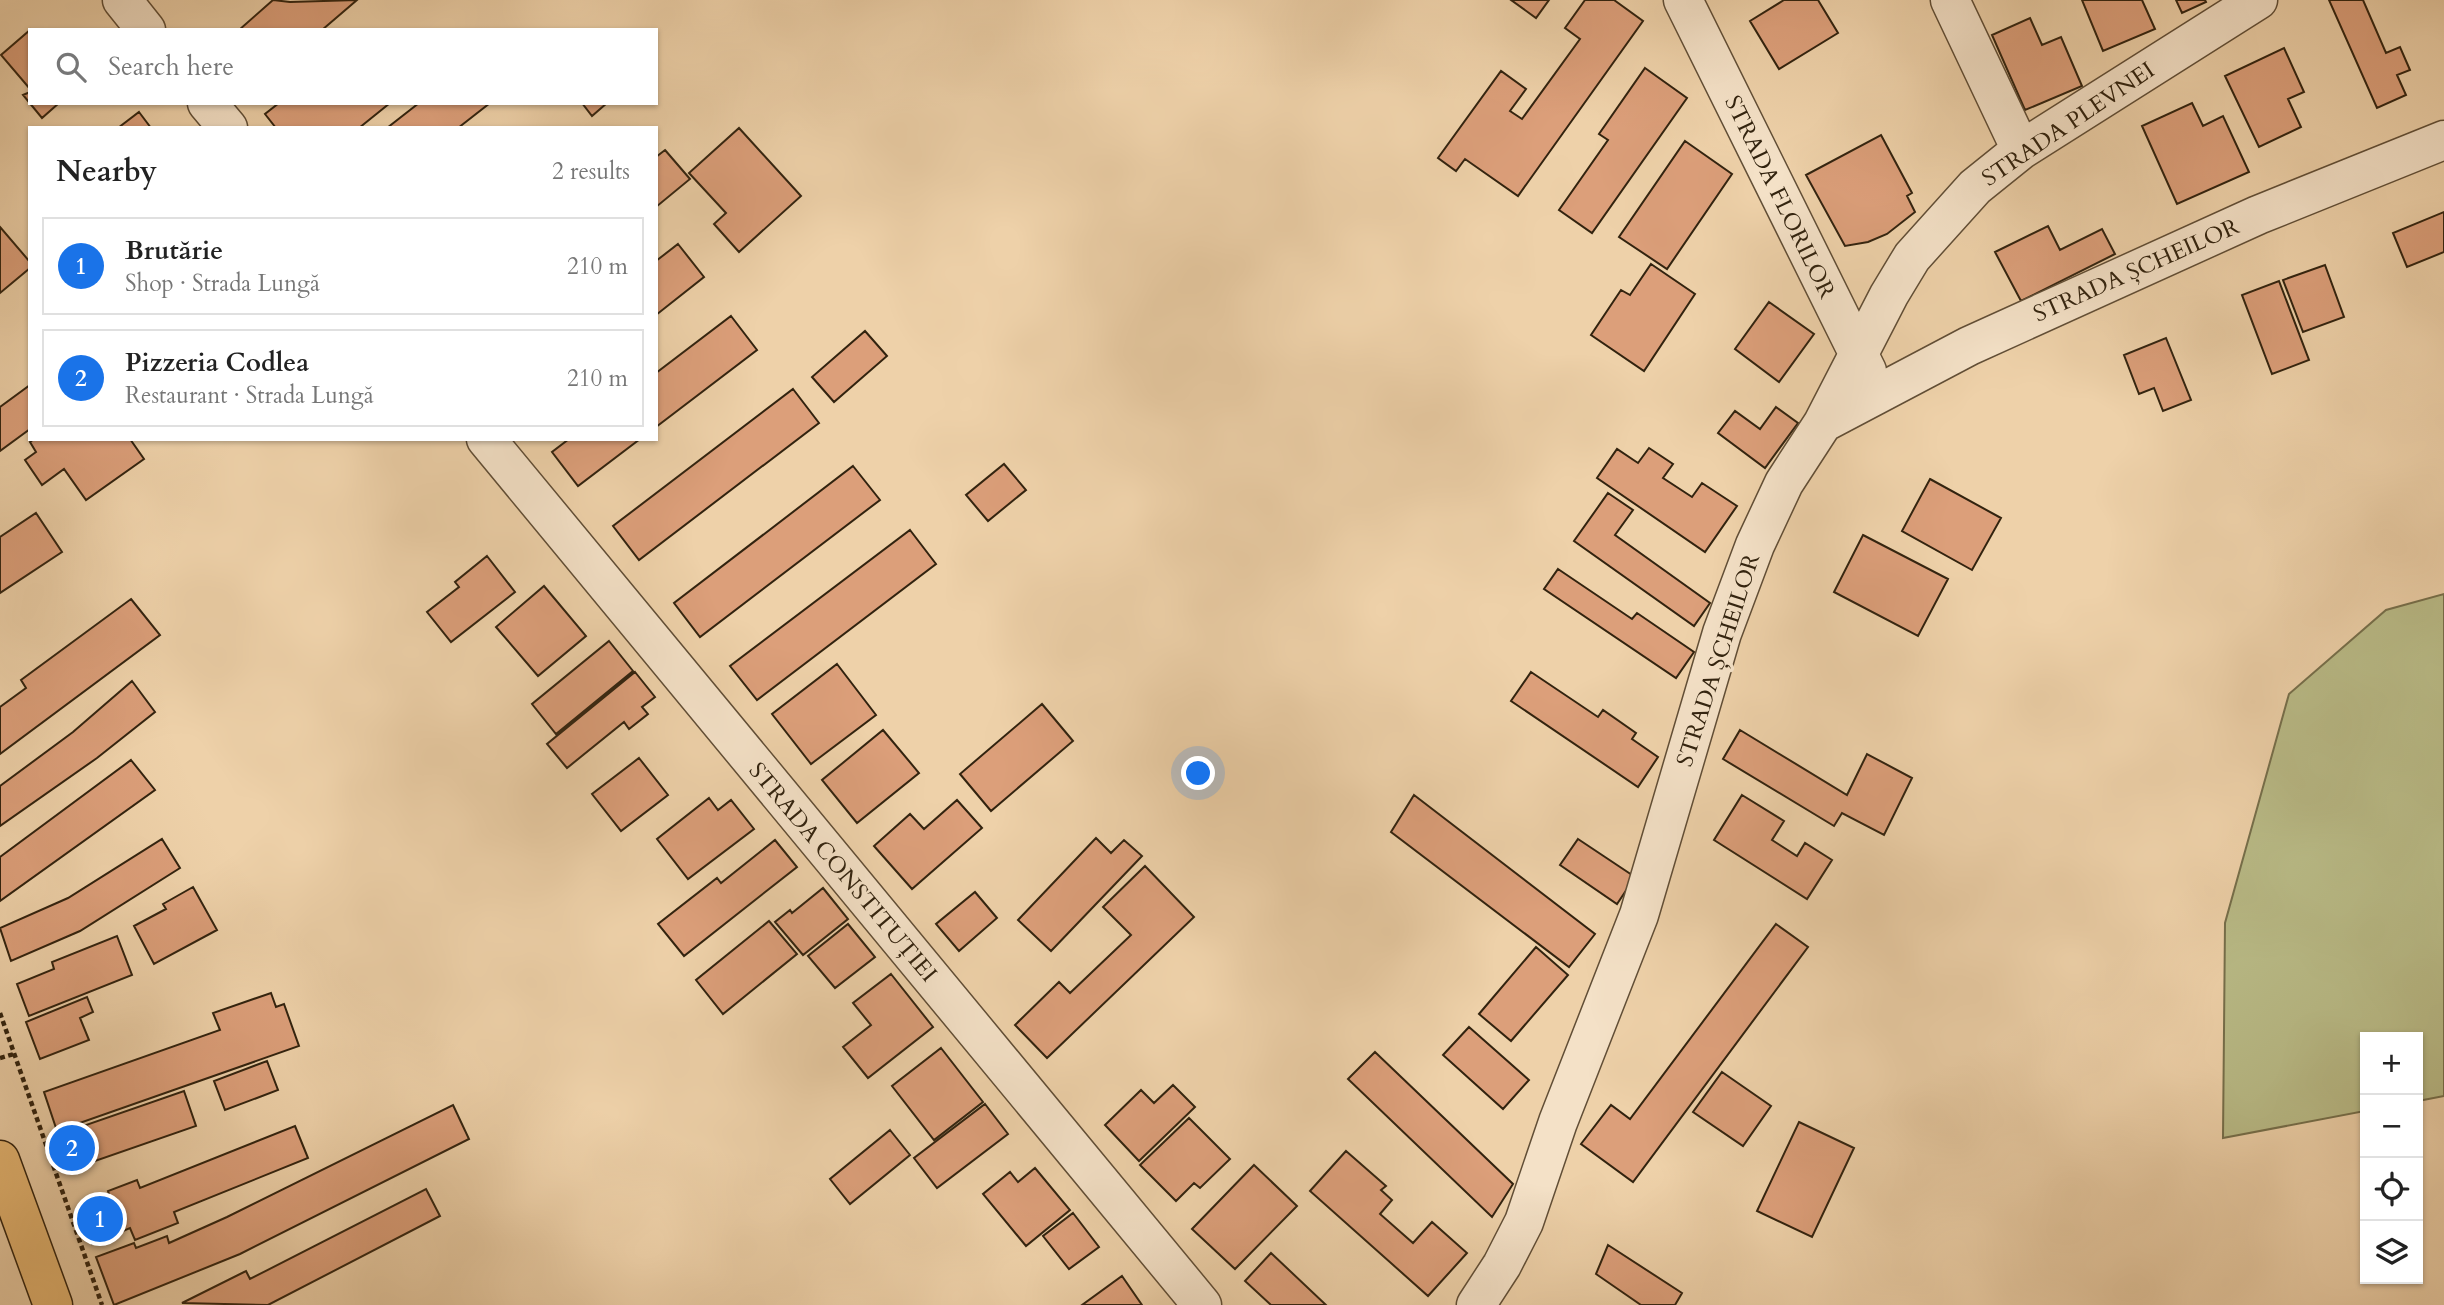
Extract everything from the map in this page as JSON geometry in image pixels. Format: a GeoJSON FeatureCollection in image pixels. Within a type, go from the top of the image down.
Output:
{"type":"FeatureCollection","features":[{"type":"Feature","properties":{"kind":"highway"},"geometry":{"type":"LineString","coordinates":[[0,1160],[53,1305]]}},
{"type":"Feature","properties":{"kind":"street"},"geometry":{"type":"LineString","coordinates":[[122,0],[144,28]]}},
{"type":"Feature","properties":{"kind":"street","name":"STRADA FLORILOR"},"geometry":{"type":"LineString","coordinates":[[1683,0],[1879,393]]}},
{"type":"Feature","properties":{"kind":"street"},"geometry":{"type":"LineString","coordinates":[[1950,0],[2021,150]]}},
{"type":"Feature","properties":{"kind":"street","name":"STRADA PLEVNEI"},"geometry":{"type":"LineString","coordinates":[[1823,423],[1912,257],[1975,187],[2021,150],[2258,0]]}},
{"type":"Feature","properties":{"kind":"street"},"geometry":{"type":"LineString","coordinates":[[209,105],[226,126]]}},
{"type":"Feature","properties":{"kind":"street","name":"STRADA ȘCHEILOR"},"geometry":{"type":"LineString","coordinates":[[1476,1305],[1502,1265],[1524,1222],[1558,1122],[1639,915],[1722,633],[1755,545],[1783,483],[1823,423],[1969,346],[2258,215],[2444,140]]}},
{"type":"Feature","properties":{"kind":"street","name":"STRADA CONSTITUȚIEI"},"geometry":{"type":"LineString","coordinates":[[487,441],[1201,1305]]}},
{"type":"Feature","properties":{"kind":"path"},"geometry":{"type":"LineString","coordinates":[[0,1013],[102,1305]]}},
{"type":"Feature","properties":{"kind":"path"},"geometry":{"type":"LineString","coordinates":[[0,1058],[13,1054]]}},
{"type":"Feature","properties":{"kind":"green space"},"geometry":{"type":"Polygon","coordinates":[[[2444,594],[2444,1096],[2423,1100],[2423,1032],[2360,1032],[2360,1112],[2223,1138],[2225,923],[2289,694],[2386,610],[2444,594]]]}},
{"type":"Feature","properties":{"kind":"building"},"geometry":{"type":"Polygon","coordinates":[[[273,0],[357,0],[324,28],[241,28],[273,0]]]}},
{"type":"Feature","properties":{"kind":"building"},"geometry":{"type":"Polygon","coordinates":[[[1511,0],[1549,0],[1536,18],[1511,0]]]}},
{"type":"Feature","properties":{"kind":"building"},"geometry":{"type":"Polygon","coordinates":[[[1585,0],[1614,0],[1643,21],[1518,196],[1465,159],[1456,171],[1438,158],[1501,71],[1526,89],[1510,111],[1522,119],[1580,39],[1565,28],[1585,0]]]}},
{"type":"Feature","properties":{"kind":"building"},"geometry":{"type":"Polygon","coordinates":[[[1784,0],[1818,0],[1838,33],[1779,69],[1750,21],[1784,0]]]}},
{"type":"Feature","properties":{"kind":"building"},"geometry":{"type":"Polygon","coordinates":[[[2082,0],[2142,0],[2155,29],[2103,51],[2082,0]]]}},
{"type":"Feature","properties":{"kind":"building"},"geometry":{"type":"Polygon","coordinates":[[[2176,0],[2205,0],[2206,2],[2182,13],[2176,0]]]}},
{"type":"Feature","properties":{"kind":"building"},"geometry":{"type":"Polygon","coordinates":[[[2329,0],[2363,0],[2386,53],[2400,47],[2410,70],[2397,75],[2406,95],[2377,108],[2329,0]]]}},
{"type":"Feature","properties":{"kind":"building"},"geometry":{"type":"Polygon","coordinates":[[[2030,18],[2042,45],[2061,37],[2082,86],[2025,110],[1992,35],[2030,18]]]}},
{"type":"Feature","properties":{"kind":"building"},"geometry":{"type":"Polygon","coordinates":[[[28,32],[28,87],[1,55],[28,32]]]}},
{"type":"Feature","properties":{"kind":"building"},"geometry":{"type":"Polygon","coordinates":[[[2284,48],[2304,92],[2288,99],[2301,127],[2259,147],[2225,76],[2284,48]]]}},
{"type":"Feature","properties":{"kind":"building"},"geometry":{"type":"Polygon","coordinates":[[[1645,68],[1687,98],[1592,233],[1559,210],[1608,140],[1599,134],[1645,68]]]}},
{"type":"Feature","properties":{"kind":"building"},"geometry":{"type":"Polygon","coordinates":[[[2192,103],[2203,126],[2223,116],[2249,172],[2177,204],[2142,126],[2192,103]]]}},
{"type":"Feature","properties":{"kind":"building"},"geometry":{"type":"Polygon","coordinates":[[[31,105],[57,105],[42,118],[31,105]]]}},
{"type":"Feature","properties":{"kind":"building"},"geometry":{"type":"Polygon","coordinates":[[[276,105],[388,105],[361,126],[274,126],[265,114],[276,105]]]}},
{"type":"Feature","properties":{"kind":"building"},"geometry":{"type":"Polygon","coordinates":[[[416,105],[487,105],[461,126],[390,126],[416,105]]]}},
{"type":"Feature","properties":{"kind":"building"},"geometry":{"type":"Polygon","coordinates":[[[584,105],[605,105],[592,116],[584,105]]]}},
{"type":"Feature","properties":{"kind":"building"},"geometry":{"type":"Polygon","coordinates":[[[139,112],[150,126],[121,126],[139,112]]]}},
{"type":"Feature","properties":{"kind":"building"},"geometry":{"type":"Polygon","coordinates":[[[739,128],[801,196],[739,252],[714,224],[726,213],[689,173],[739,128]]]}},
{"type":"Feature","properties":{"kind":"building"},"geometry":{"type":"Polygon","coordinates":[[[1881,135],[1912,193],[1907,196],[1915,212],[1887,234],[1868,242],[1845,246],[1806,175],[1881,135]]]}},
{"type":"Feature","properties":{"kind":"building"},"geometry":{"type":"Polygon","coordinates":[[[1685,141],[1732,174],[1667,269],[1619,237],[1685,141]]]}},
{"type":"Feature","properties":{"kind":"building"},"geometry":{"type":"Polygon","coordinates":[[[665,150],[690,179],[658,205],[658,155],[665,150]]]}},
{"type":"Feature","properties":{"kind":"building"},"geometry":{"type":"Polygon","coordinates":[[[2444,212],[2444,252],[2407,267],[2393,233],[2444,212]]]}},
{"type":"Feature","properties":{"kind":"building"},"geometry":{"type":"Polygon","coordinates":[[[2048,226],[2060,250],[2102,229],[2115,254],[2021,301],[1995,252],[2048,226]]]}},
{"type":"Feature","properties":{"kind":"building"},"geometry":{"type":"Polygon","coordinates":[[[0,227],[28,260],[28,270],[0,293],[0,227]]]}},
{"type":"Feature","properties":{"kind":"building"},"geometry":{"type":"Polygon","coordinates":[[[678,244],[704,277],[658,313],[658,259],[678,244]]]}},
{"type":"Feature","properties":{"kind":"building"},"geometry":{"type":"Polygon","coordinates":[[[1651,264],[1695,294],[1644,371],[1591,335],[1621,290],[1630,295],[1651,264]]]}},
{"type":"Feature","properties":{"kind":"building"},"geometry":{"type":"Polygon","coordinates":[[[2325,265],[2344,317],[2303,332],[2283,280],[2325,265]]]}},
{"type":"Feature","properties":{"kind":"building"},"geometry":{"type":"Polygon","coordinates":[[[2279,281],[2309,360],[2272,374],[2242,295],[2279,281]]]}},
{"type":"Feature","properties":{"kind":"building"},"geometry":{"type":"Polygon","coordinates":[[[1769,302],[1814,334],[1779,382],[1735,349],[1769,302]]]}},
{"type":"Feature","properties":{"kind":"building"},"geometry":{"type":"Polygon","coordinates":[[[731,316],[757,350],[658,425],[658,371],[731,316]]]}},
{"type":"Feature","properties":{"kind":"building"},"geometry":{"type":"Polygon","coordinates":[[[865,331],[887,356],[834,402],[812,377],[865,331]]]}},
{"type":"Feature","properties":{"kind":"building"},"geometry":{"type":"Polygon","coordinates":[[[2166,338],[2191,400],[2163,411],[2154,388],[2139,394],[2124,355],[2166,338]]]}},
{"type":"Feature","properties":{"kind":"building"},"geometry":{"type":"Polygon","coordinates":[[[28,386],[28,430],[0,451],[0,407],[28,386]]]}},
{"type":"Feature","properties":{"kind":"building"},"geometry":{"type":"Polygon","coordinates":[[[793,389],[819,423],[639,560],[613,526],[793,389]]]}},
{"type":"Feature","properties":{"kind":"building"},"geometry":{"type":"Polygon","coordinates":[[[1776,407],[1798,423],[1765,468],[1718,433],[1735,411],[1760,429],[1776,407]]]}},
{"type":"Feature","properties":{"kind":"building"},"geometry":{"type":"Polygon","coordinates":[[[131,441],[144,459],[86,500],[64,469],[42,485],[25,460],[36,452],[30,442],[131,441]]]}},
{"type":"Feature","properties":{"kind":"building"},"geometry":{"type":"Polygon","coordinates":[[[566,441],[637,441],[578,486],[552,452],[566,441]]]}},
{"type":"Feature","properties":{"kind":"building"},"geometry":{"type":"Polygon","coordinates":[[[1649,448],[1673,464],[1663,478],[1692,497],[1702,483],[1737,506],[1705,552],[1597,478],[1617,449],[1638,463],[1649,448]]]}},
{"type":"Feature","properties":{"kind":"building"},"geometry":{"type":"Polygon","coordinates":[[[1004,464],[1026,490],[988,521],[966,495],[1004,464]]]}},
{"type":"Feature","properties":{"kind":"building"},"geometry":{"type":"Polygon","coordinates":[[[853,466],[880,500],[700,637],[674,603],[853,466]]]}},
{"type":"Feature","properties":{"kind":"building"},"geometry":{"type":"Polygon","coordinates":[[[1930,479],[2001,518],[1972,570],[1902,531],[1930,479]]]}},
{"type":"Feature","properties":{"kind":"building"},"geometry":{"type":"Polygon","coordinates":[[[1608,493],[1633,510],[1615,535],[1710,603],[1694,626],[1574,541],[1608,493]]]}},
{"type":"Feature","properties":{"kind":"building"},"geometry":{"type":"Polygon","coordinates":[[[36,513],[62,552],[0,593],[0,537],[36,513]]]}},
{"type":"Feature","properties":{"kind":"building"},"geometry":{"type":"Polygon","coordinates":[[[910,530],[936,564],[757,700],[730,666],[910,530]]]}},
{"type":"Feature","properties":{"kind":"building"},"geometry":{"type":"Polygon","coordinates":[[[1863,535],[1948,579],[1918,636],[1834,592],[1863,535]]]}},
{"type":"Feature","properties":{"kind":"building"},"geometry":{"type":"Polygon","coordinates":[[[487,556],[515,592],[451,642],[427,612],[459,587],[455,582],[487,556]]]}},
{"type":"Feature","properties":{"kind":"building"},"geometry":{"type":"Polygon","coordinates":[[[1558,569],[1632,619],[1637,613],[1694,652],[1676,678],[1544,589],[1558,569]]]}},
{"type":"Feature","properties":{"kind":"building"},"geometry":{"type":"Polygon","coordinates":[[[544,586],[586,636],[538,676],[496,627],[544,586]]]}},
{"type":"Feature","properties":{"kind":"building"},"geometry":{"type":"Polygon","coordinates":[[[131,599],[160,635],[0,754],[0,707],[26,688],[21,680],[131,599]]]}},
{"type":"Feature","properties":{"kind":"building"},"geometry":{"type":"Polygon","coordinates":[[[609,641],[633,671],[556,734],[532,704],[609,641]]]}},
{"type":"Feature","properties":{"kind":"building"},"geometry":{"type":"Polygon","coordinates":[[[837,664],[876,715],[811,764],[772,714],[837,664]]]}},
{"type":"Feature","properties":{"kind":"building"},"geometry":{"type":"Polygon","coordinates":[[[635,672],[655,697],[642,707],[648,714],[629,729],[624,722],[567,768],[547,744],[635,672]]]}},
{"type":"Feature","properties":{"kind":"building"},"geometry":{"type":"Polygon","coordinates":[[[1531,672],[1598,717],[1603,710],[1636,733],[1632,739],[1658,757],[1638,787],[1511,701],[1531,672]]]}},
{"type":"Feature","properties":{"kind":"building"},"geometry":{"type":"Polygon","coordinates":[[[132,681],[155,712],[97,758],[0,826],[0,786],[73,732],[132,681]]]}},
{"type":"Feature","properties":{"kind":"building"},"geometry":{"type":"Polygon","coordinates":[[[1042,704],[1073,741],[991,811],[960,774],[1042,704]]]}},
{"type":"Feature","properties":{"kind":"building"},"geometry":{"type":"Polygon","coordinates":[[[883,730],[919,773],[857,823],[822,780],[883,730]]]}},
{"type":"Feature","properties":{"kind":"building"},"geometry":{"type":"Polygon","coordinates":[[[1740,730],[1847,795],[1867,754],[1912,778],[1884,835],[1842,813],[1834,826],[1723,759],[1740,730]]]}},
{"type":"Feature","properties":{"kind":"building"},"geometry":{"type":"Polygon","coordinates":[[[639,758],[668,795],[621,831],[592,794],[639,758]]]}},
{"type":"Feature","properties":{"kind":"building"},"geometry":{"type":"Polygon","coordinates":[[[131,760],[155,790],[0,901],[0,857],[131,760]]]}},
{"type":"Feature","properties":{"kind":"building"},"geometry":{"type":"Polygon","coordinates":[[[1414,795],[1595,934],[1569,967],[1391,832],[1414,795]]]}},
{"type":"Feature","properties":{"kind":"building"},"geometry":{"type":"Polygon","coordinates":[[[1742,795],[1784,821],[1772,840],[1797,856],[1805,843],[1832,860],[1807,899],[1714,840],[1742,795]]]}},
{"type":"Feature","properties":{"kind":"building"},"geometry":{"type":"Polygon","coordinates":[[[709,798],[718,810],[731,800],[754,829],[688,879],[657,839],[709,798]]]}},
{"type":"Feature","properties":{"kind":"building"},"geometry":{"type":"Polygon","coordinates":[[[957,800],[982,828],[912,889],[874,846],[910,814],[924,829],[957,800]]]}},
{"type":"Feature","properties":{"kind":"building"},"geometry":{"type":"Polygon","coordinates":[[[1096,838],[1111,853],[1124,840],[1142,856],[1051,951],[1018,920],[1096,838]]]}},
{"type":"Feature","properties":{"kind":"building"},"geometry":{"type":"Polygon","coordinates":[[[162,839],[180,868],[80,931],[11,961],[0,928],[68,898],[162,839]]]}},
{"type":"Feature","properties":{"kind":"building"},"geometry":{"type":"Polygon","coordinates":[[[1578,839],[1635,877],[1617,904],[1560,865],[1578,839]]]}},
{"type":"Feature","properties":{"kind":"building"},"geometry":{"type":"Polygon","coordinates":[[[775,840],[797,867],[684,956],[658,924],[717,878],[721,883],[775,840]]]}},
{"type":"Feature","properties":{"kind":"building"},"geometry":{"type":"Polygon","coordinates":[[[1145,866],[1194,917],[1047,1058],[1015,1025],[1059,982],[1070,993],[1131,935],[1103,907],[1145,866]]]}},
{"type":"Feature","properties":{"kind":"building"},"geometry":{"type":"Polygon","coordinates":[[[193,887],[217,930],[154,964],[134,926],[166,909],[163,904],[193,887]]]}},
{"type":"Feature","properties":{"kind":"building"},"geometry":{"type":"Polygon","coordinates":[[[823,888],[848,919],[803,955],[775,922],[790,910],[792,913],[823,888]]]}},
{"type":"Feature","properties":{"kind":"building"},"geometry":{"type":"Polygon","coordinates":[[[975,892],[997,918],[959,951],[936,924],[975,892]]]}},
{"type":"Feature","properties":{"kind":"building"},"geometry":{"type":"Polygon","coordinates":[[[769,921],[797,954],[723,1014],[696,980],[769,921]]]}},
{"type":"Feature","properties":{"kind":"building"},"geometry":{"type":"Polygon","coordinates":[[[848,924],[875,957],[835,988],[808,956],[848,924]]]}},
{"type":"Feature","properties":{"kind":"building"},"geometry":{"type":"Polygon","coordinates":[[[1776,924],[1808,947],[1633,1182],[1581,1144],[1611,1105],[1630,1119],[1776,924]]]}},
{"type":"Feature","properties":{"kind":"building"},"geometry":{"type":"Polygon","coordinates":[[[117,936],[132,975],[29,1016],[17,984],[54,969],[52,962],[117,936]]]}},
{"type":"Feature","properties":{"kind":"building"},"geometry":{"type":"Polygon","coordinates":[[[1536,947],[1568,975],[1511,1041],[1479,1014],[1536,947]]]}},
{"type":"Feature","properties":{"kind":"building"},"geometry":{"type":"Polygon","coordinates":[[[891,974],[933,1027],[868,1078],[843,1047],[871,1025],[853,1003],[891,974]]]}},
{"type":"Feature","properties":{"kind":"building"},"geometry":{"type":"Polygon","coordinates":[[[271,993],[276,1007],[284,1004],[299,1046],[57,1131],[44,1092],[220,1030],[213,1013],[271,993]]]}},
{"type":"Feature","properties":{"kind":"building"},"geometry":{"type":"Polygon","coordinates":[[[87,997],[93,1012],[80,1018],[89,1040],[40,1059],[26,1022],[87,997]]]}},
{"type":"Feature","properties":{"kind":"building"},"geometry":{"type":"Polygon","coordinates":[[[1469,1027],[1529,1080],[1503,1109],[1443,1055],[1469,1027]]]}},
{"type":"Feature","properties":{"kind":"building"},"geometry":{"type":"Polygon","coordinates":[[[941,1048],[983,1102],[934,1140],[892,1086],[941,1048]]]}},
{"type":"Feature","properties":{"kind":"building"},"geometry":{"type":"Polygon","coordinates":[[[1375,1052],[1513,1184],[1492,1217],[1348,1079],[1375,1052]]]}},
{"type":"Feature","properties":{"kind":"building"},"geometry":{"type":"Polygon","coordinates":[[[267,1061],[278,1090],[225,1110],[214,1081],[267,1061]]]}},
{"type":"Feature","properties":{"kind":"building"},"geometry":{"type":"Polygon","coordinates":[[[1722,1072],[1771,1106],[1743,1146],[1693,1112],[1722,1072]]]}},
{"type":"Feature","properties":{"kind":"building"},"geometry":{"type":"Polygon","coordinates":[[[1173,1085],[1195,1107],[1139,1161],[1105,1125],[1141,1090],[1154,1103],[1173,1085]]]}},
{"type":"Feature","properties":{"kind":"building"},"geometry":{"type":"Polygon","coordinates":[[[184,1091],[196,1126],[72,1169],[60,1134],[184,1091]]]}},
{"type":"Feature","properties":{"kind":"building"},"geometry":{"type":"Polygon","coordinates":[[[985,1104],[1008,1134],[937,1188],[914,1158],[985,1104]]]}},
{"type":"Feature","properties":{"kind":"building"},"geometry":{"type":"Polygon","coordinates":[[[453,1105],[469,1139],[240,1254],[114,1305],[96,1257],[134,1243],[136,1248],[167,1236],[169,1243],[453,1105]]]}},
{"type":"Feature","properties":{"kind":"building"},"geometry":{"type":"Polygon","coordinates":[[[1189,1118],[1230,1159],[1200,1188],[1194,1183],[1176,1201],[1140,1165],[1189,1118]]]}},
{"type":"Feature","properties":{"kind":"building"},"geometry":{"type":"Polygon","coordinates":[[[1799,1122],[1854,1148],[1812,1237],[1757,1211],[1799,1122]]]}},
{"type":"Feature","properties":{"kind":"building"},"geometry":{"type":"Polygon","coordinates":[[[295,1126],[308,1158],[174,1212],[178,1223],[135,1240],[130,1228],[92,1244],[79,1213],[111,1200],[108,1191],[137,1180],[140,1188],[295,1126]]]}},
{"type":"Feature","properties":{"kind":"building"},"geometry":{"type":"Polygon","coordinates":[[[890,1130],[910,1155],[850,1204],[830,1179],[890,1130]]]}},
{"type":"Feature","properties":{"kind":"building"},"geometry":{"type":"Polygon","coordinates":[[[1346,1151],[1386,1186],[1381,1190],[1392,1200],[1380,1214],[1413,1243],[1432,1222],[1467,1253],[1428,1296],[1310,1191],[1346,1151]]]}},
{"type":"Feature","properties":{"kind":"building"},"geometry":{"type":"Polygon","coordinates":[[[1254,1165],[1297,1206],[1235,1269],[1192,1229],[1254,1165]]]}},
{"type":"Feature","properties":{"kind":"building"},"geometry":{"type":"Polygon","coordinates":[[[1035,1168],[1070,1210],[1026,1246],[983,1194],[1010,1172],[1018,1182],[1035,1168]]]}},
{"type":"Feature","properties":{"kind":"building"},"geometry":{"type":"Polygon","coordinates":[[[426,1189],[440,1216],[268,1305],[182,1303],[246,1271],[250,1279],[426,1189]]]}},
{"type":"Feature","properties":{"kind":"building"},"geometry":{"type":"Polygon","coordinates":[[[1073,1213],[1099,1247],[1069,1269],[1043,1236],[1073,1213]]]}},
{"type":"Feature","properties":{"kind":"building"},"geometry":{"type":"Polygon","coordinates":[[[1608,1245],[1682,1293],[1675,1305],[1641,1305],[1596,1274],[1608,1245]]]}},
{"type":"Feature","properties":{"kind":"building"},"geometry":{"type":"Polygon","coordinates":[[[1271,1253],[1326,1305],[1271,1305],[1245,1281],[1271,1253]]]}},
{"type":"Feature","properties":{"kind":"building"},"geometry":{"type":"Polygon","coordinates":[[[1122,1276],[1142,1305],[1082,1305],[1122,1276]]]}},
{"type":"Feature","properties":{"kind":"place","name":"Pizzeria Codlea"},"geometry":{"type":"Point","coordinates":[72,1148]}},
{"type":"Feature","properties":{"kind":"place","name":"Brutărie"},"geometry":{"type":"Point","coordinates":[100,1219]}}]}
